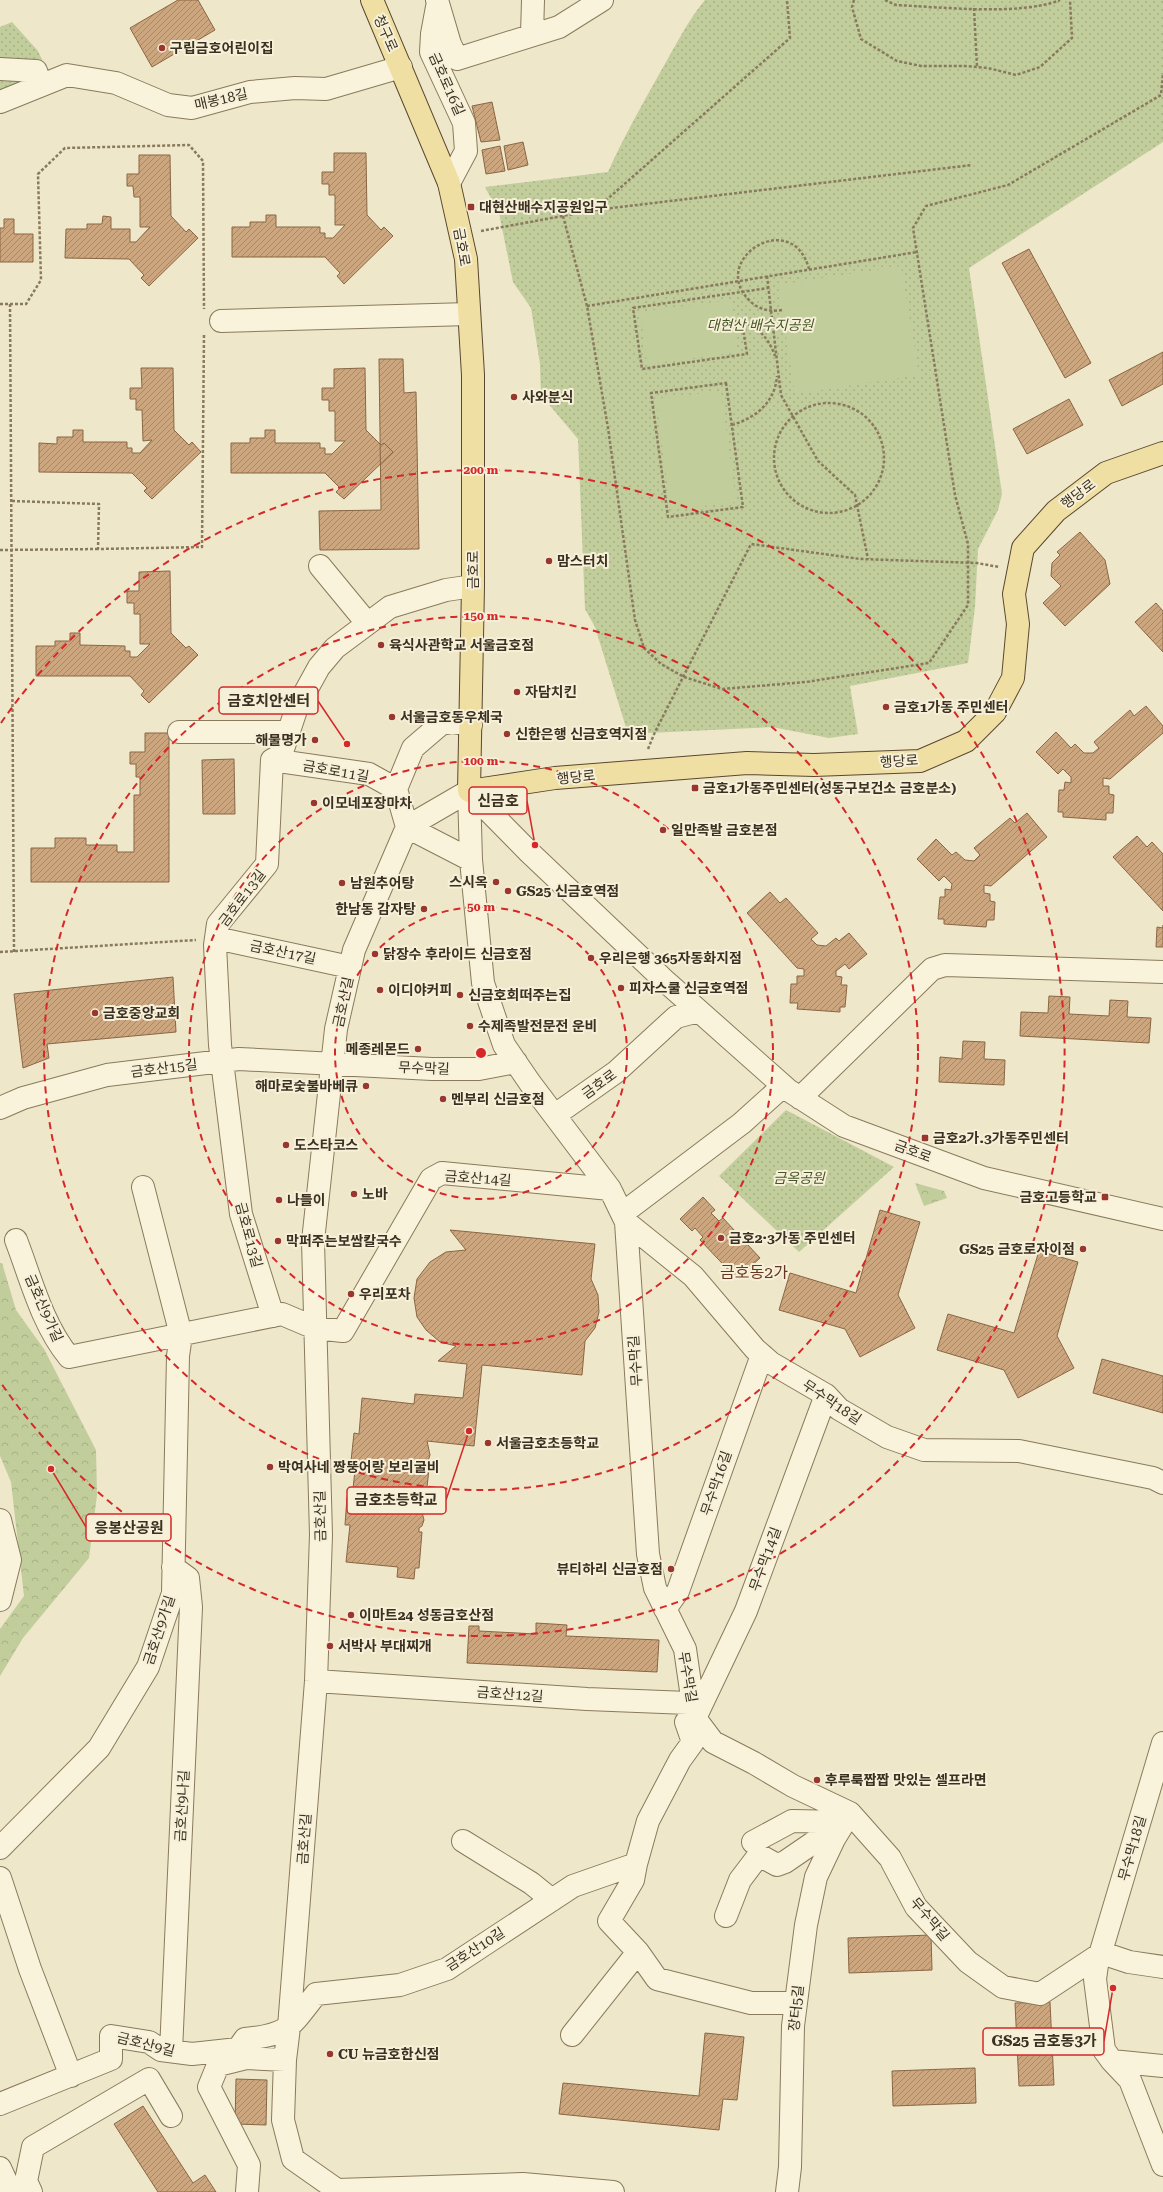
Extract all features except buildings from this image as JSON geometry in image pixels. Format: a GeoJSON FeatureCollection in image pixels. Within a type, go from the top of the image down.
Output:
{"type":"FeatureCollection","features":[{"type":"Feature","properties":{"kind":"main road","name":"청구로"},"geometry":{"type":"LineString","coordinates":[[372,0],[401,66]]}},
{"type":"Feature","properties":{"kind":"main road","name":"금호로"},"geometry":{"type":"LineString","coordinates":[[401,66],[449,183],[466,259],[473,375],[473,586],[469,791]]}},
{"type":"Feature","properties":{"kind":"main road","name":"행당로"},"geometry":{"type":"LineString","coordinates":[[469,791],[555,778],[640,770],[747,763],[814,765],[920,761],[966,741],[995,712],[1013,678],[1018,624],[1014,594],[1023,548],[1056,511],[1076,494],[1106,473],[1163,453]]}},
{"type":"Feature","properties":{"kind":"street"},"geometry":{"type":"LineString","coordinates":[[532,35],[533,0]]}},
{"type":"Feature","properties":{"kind":"street","name":"금호로16길"},"geometry":{"type":"LineString","coordinates":[[437,3],[450,44],[458,59],[560,27],[602,0]]}},
{"type":"Feature","properties":{"kind":"street","name":"금호로16길"},"geometry":{"type":"LineString","coordinates":[[437,3],[431,52],[464,123],[466,144],[466,151],[449,183]]}},
{"type":"Feature","properties":{"kind":"street","name":"매봉18길"},"geometry":{"type":"LineString","coordinates":[[0,102],[67,75],[116,83],[168,105],[192,108],[250,92],[295,88],[326,90],[401,66]]}},
{"type":"Feature","properties":{"kind":"street"},"geometry":{"type":"LineString","coordinates":[[0,70],[36,71],[41,85]]}},
{"type":"Feature","properties":{"kind":"street"},"geometry":{"type":"LineString","coordinates":[[213,326],[469,314]]}},
{"type":"Feature","properties":{"kind":"street"},"geometry":{"type":"LineString","coordinates":[[320,566],[367,623]]}},
{"type":"Feature","properties":{"kind":"street"},"geometry":{"type":"LineString","coordinates":[[272,760],[281,755],[297,707],[319,667],[335,648],[390,607],[446,590],[473,586]]}},
{"type":"Feature","properties":{"kind":"street"},"geometry":{"type":"LineString","coordinates":[[471,725],[452,722],[442,724],[413,748],[396,789],[407,827],[471,860]]}},
{"type":"Feature","properties":{"kind":"street"},"geometry":{"type":"LineString","coordinates":[[179,732],[288,732]]}},
{"type":"Feature","properties":{"kind":"street","name":"금호로11길"},"geometry":{"type":"LineString","coordinates":[[272,760],[369,774],[396,789]]}},
{"type":"Feature","properties":{"kind":"street","name":"금호로13길"},"geometry":{"type":"LineString","coordinates":[[272,760],[267,864],[218,924],[216,938],[216,961],[222,1061],[240,1214],[273,1316]]}},
{"type":"Feature","properties":{"kind":"street"},"geometry":{"type":"LineString","coordinates":[[407,827],[469,791]]}},
{"type":"Feature","properties":{"kind":"street","name":"무수막길"},"geometry":{"type":"LineString","coordinates":[[469,791],[471,860],[483,983],[504,1045],[610,1189],[624,1218],[648,1554],[655,1588],[685,1649],[696,1718],[713,1742],[754,1763],[793,1786],[845,1822],[890,1858],[916,1907],[968,1962],[1003,1987],[1040,1994],[1102,1953]]}},
{"type":"Feature","properties":{"kind":"street","name":"금호로"},"geometry":{"type":"LineString","coordinates":[[469,791],[529,852],[699,1011],[783,1086],[844,1126],[984,1178],[1163,1219]]}},
{"type":"Feature","properties":{"kind":"street","name":"금호산길"},"geometry":{"type":"LineString","coordinates":[[338,2191],[293,2159],[283,2120],[285,2060],[290,2027],[316,1681],[321,1535],[313,1241],[336,1028],[354,950],[407,827]]}},
{"type":"Feature","properties":{"kind":"street","name":"금호산17길"},"geometry":{"type":"LineString","coordinates":[[216,938],[350,967]]}},
{"type":"Feature","properties":{"kind":"street"},"geometry":{"type":"LineString","coordinates":[[800,1098],[932,969],[945,965],[1163,972]]}},
{"type":"Feature","properties":{"kind":"street","name":"금호로"},"geometry":{"type":"LineString","coordinates":[[555,1115],[616,1072],[676,1017],[699,1011]]}},
{"type":"Feature","properties":{"kind":"street","name":"금호산15길"},"geometry":{"type":"LineString","coordinates":[[0,1108],[23,1098],[107,1075],[239,1059],[332,1062]]}},
{"type":"Feature","properties":{"kind":"street","name":"무수막길"},"geometry":{"type":"LineString","coordinates":[[332,1062],[432,1069],[479,1069],[516,1062]]}},
{"type":"Feature","properties":{"kind":"street"},"geometry":{"type":"LineString","coordinates":[[624,1218],[742,1123],[783,1086]]}},
{"type":"Feature","properties":{"kind":"street","name":"금호산14길"},"geometry":{"type":"LineString","coordinates":[[315,1328],[343,1331],[431,1179],[442,1173],[610,1189]]}},
{"type":"Feature","properties":{"kind":"street","name":"금호산9가길"},"geometry":{"type":"LineString","coordinates":[[0,1848],[99,1748],[148,1667],[172,1593],[178,1356],[181,1335],[143,1187]]}},
{"type":"Feature","properties":{"kind":"street","name":"무수막18길"},"geometry":{"type":"LineString","coordinates":[[624,1218],[693,1276],[762,1355],[771,1363],[826,1396],[839,1409],[887,1437],[924,1450],[1018,1451],[1153,1478],[1163,1483]]}},
{"type":"Feature","properties":{"kind":"street","name":"금호산9가길"},"geometry":{"type":"LineString","coordinates":[[16,1240],[43,1311],[58,1343],[70,1357],[282,1314],[315,1328]]}},
{"type":"Feature","properties":{"kind":"street","name":"무수막16길"},"geometry":{"type":"LineString","coordinates":[[665,1609],[678,1591],[762,1355]]}},
{"type":"Feature","properties":{"kind":"street","name":"무수막14길"},"geometry":{"type":"LineString","coordinates":[[696,1718],[746,1611],[826,1396]]}},
{"type":"Feature","properties":{"kind":"street"},"geometry":{"type":"LineString","coordinates":[[0,1520],[10,1560],[0,1600]]}},
{"type":"Feature","properties":{"kind":"street","name":"금호산9나길"},"geometry":{"type":"LineString","coordinates":[[171,2051],[191,1607],[188,1578],[173,1567]]}},
{"type":"Feature","properties":{"kind":"street","name":"금호산12길"},"geometry":{"type":"LineString","coordinates":[[316,1681],[586,1699],[688,1703],[696,1718]]}},
{"type":"Feature","properties":{"kind":"street"},"geometry":{"type":"LineString","coordinates":[[696,1718],[686,1722],[693,1742],[680,1760],[648,1821],[633,1880],[609,1921],[638,1952],[657,1979],[751,2002],[796,2003]]}},
{"type":"Feature","properties":{"kind":"street","name":"무수막18길"},"geometry":{"type":"LineString","coordinates":[[1163,1743],[1095,1979],[1104,2050],[1130,2080],[1163,2165]]}},
{"type":"Feature","properties":{"kind":"street"},"geometry":{"type":"LineString","coordinates":[[753,1842],[792,1821],[845,1822]]}},
{"type":"Feature","properties":{"kind":"street"},"geometry":{"type":"LineString","coordinates":[[726,1916],[740,1880],[759,1855],[777,1865],[785,1862],[845,1822]]}},
{"type":"Feature","properties":{"kind":"street","name":"장터5길"},"geometry":{"type":"LineString","coordinates":[[787,2192],[790,2167],[793,2026],[811,1896],[816,1877],[845,1822]]}},
{"type":"Feature","properties":{"kind":"street"},"geometry":{"type":"LineString","coordinates":[[463,1841],[531,1883],[552,1900]]}},
{"type":"Feature","properties":{"kind":"street","name":"금호산10길"},"geometry":{"type":"LineString","coordinates":[[290,2027],[316,1994],[400,1985],[447,1969],[573,1886],[636,1864]]}},
{"type":"Feature","properties":{"kind":"street"},"geometry":{"type":"LineString","coordinates":[[0,1878],[30,1969],[71,2076]]}},
{"type":"Feature","properties":{"kind":"street"},"geometry":{"type":"LineString","coordinates":[[572,2034],[638,1952]]}},
{"type":"Feature","properties":{"kind":"street"},"geometry":{"type":"LineString","coordinates":[[1102,1953],[1129,1962],[1163,1967]]}},
{"type":"Feature","properties":{"kind":"street","name":"금호산9길"},"geometry":{"type":"LineString","coordinates":[[0,2104],[112,2060],[111,2036],[149,2042],[161,2050],[192,2054],[238,2049],[245,2039],[269,2037],[290,2027]]}},
{"type":"Feature","properties":{"kind":"street"},"geometry":{"type":"LineString","coordinates":[[247,2192],[248,2165],[209,2087],[218,2065],[246,2058],[285,2060]]}},
{"type":"Feature","properties":{"kind":"street"},"geometry":{"type":"LineString","coordinates":[[1112,2061],[1163,2066]]}},
{"type":"Feature","properties":{"kind":"street"},"geometry":{"type":"LineString","coordinates":[[31,2192],[26,2181],[33,2146],[149,2079],[171,2116]]}},
{"type":"Feature","properties":{"kind":"street"},"geometry":{"type":"LineString","coordinates":[[0,2168],[11,2192]]}},
{"type":"Feature","properties":{"kind":"street"},"geometry":{"type":"LineString","coordinates":[[338,2191],[523,2184],[613,2192]]}},
{"type":"Feature","properties":{"kind":"path"},"geometry":{"type":"LineString","coordinates":[[595,210],[790,38],[788,0]]}},
{"type":"Feature","properties":{"kind":"path"},"geometry":{"type":"LineString","coordinates":[[854,0],[852,7],[861,39],[897,61],[921,66],[977,67],[1016,75],[1040,67],[1072,38],[1070,0]]}},
{"type":"Feature","properties":{"kind":"path"},"geometry":{"type":"LineString","coordinates":[[885,0],[896,5],[974,8],[1046,6],[1060,0]]}},
{"type":"Feature","properties":{"kind":"path"},"geometry":{"type":"LineString","coordinates":[[974,8],[977,67]]}},
{"type":"Feature","properties":{"kind":"path"},"geometry":{"type":"LineString","coordinates":[[563,216],[587,306],[608,428],[635,620],[644,648],[662,664],[684,677],[722,689],[806,682],[929,663],[968,605],[968,544],[955,495],[913,228],[926,206],[1008,185],[1161,95],[1163,73]]}},
{"type":"Feature","properties":{"kind":"path"},"geometry":{"type":"LineString","coordinates":[[0,304],[26,304],[41,280],[38,174],[65,148],[189,146],[203,161],[204,316],[213,326],[202,547],[0,550]]}},
{"type":"Feature","properties":{"kind":"path"},"geometry":{"type":"LineString","coordinates":[[460,234],[595,210],[972,165]]}},
{"type":"Feature","properties":{"kind":"path"},"geometry":{"type":"LineString","coordinates":[[782,310],[771,311],[757,306],[743,292],[740,281],[741,263],[748,252],[758,245],[769,241],[782,241],[793,246],[805,257],[809,269]]}},
{"type":"Feature","properties":{"kind":"path"},"geometry":{"type":"LineString","coordinates":[[587,306],[917,252]]}},
{"type":"Feature","properties":{"kind":"path"},"geometry":{"type":"LineString","coordinates":[[767,276],[780,395],[818,461],[855,495],[868,559]]}},
{"type":"Feature","properties":{"kind":"path"},"geometry":{"type":"LineString","coordinates":[[742,322],[746,354],[642,369],[633,308],[768,288]]}},
{"type":"Feature","properties":{"kind":"path"},"geometry":{"type":"LineString","coordinates":[[10,304],[14,952]]}},
{"type":"Feature","properties":{"kind":"path"},"geometry":{"type":"LineString","coordinates":[[732,425],[755,415],[766,404],[774,390],[777,368],[772,348],[766,338],[750,324],[734,322]]}},
{"type":"Feature","properties":{"kind":"path"},"geometry":{"type":"LineString","coordinates":[[726,383],[732,425],[743,507],[668,517],[651,393],[726,383]]}},
{"type":"Feature","properties":{"kind":"path"},"geometry":{"type":"LineString","coordinates":[[836,404],[857,410],[873,425],[882,444],[884,466],[876,486],[870,495],[857,505],[842,511],[820,512],[803,506],[785,491],[778,478],[774,455],[780,433],[793,417],[815,405],[836,404]]}},
{"type":"Feature","properties":{"kind":"path"},"geometry":{"type":"LineString","coordinates":[[12,501],[99,504],[98,549]]}},
{"type":"Feature","properties":{"kind":"path"},"geometry":{"type":"LineString","coordinates":[[640,770],[655,732],[751,544],[868,559],[967,563],[1018,570]]}},
{"type":"Feature","properties":{"kind":"path"},"geometry":{"type":"LineString","coordinates":[[0,952],[216,938]]}},
{"type":"Feature","properties":{"kind":"green space","name":"대현산 배수지공원"},"geometry":{"type":"Polygon","coordinates":[[[705,0],[1163,0],[1163,142],[969,268],[1002,494],[998,510],[978,549],[975,607],[968,663],[850,686],[858,734],[829,738],[772,727],[628,734],[595,627],[585,609],[578,439],[541,395],[540,364],[531,308],[513,282],[499,213],[485,187],[608,172],[621,144],[679,38],[705,0]]]}},
{"type":"Feature","properties":{"kind":"green space"},"geometry":{"type":"Polygon","coordinates":[[[12,22],[38,51],[50,77],[0,95],[0,27],[12,22]]]}},
{"type":"Feature","properties":{"kind":"green space"},"geometry":{"type":"Polygon","coordinates":[[[901,266],[919,375],[795,394],[778,285],[901,266]]]}},
{"type":"Feature","properties":{"kind":"green space"},"geometry":{"type":"Polygon","coordinates":[[[731,300],[738,352],[647,364],[640,312],[731,300]]]}},
{"type":"Feature","properties":{"kind":"green space"},"geometry":{"type":"Polygon","coordinates":[[[721,391],[736,502],[671,510],[656,399],[721,391]]]}},
{"type":"Feature","properties":{"kind":"green space","name":"금옥공원"},"geometry":{"type":"Polygon","coordinates":[[[786,1110],[894,1167],[799,1252],[719,1176],[786,1110]]]}},
{"type":"Feature","properties":{"kind":"green space"},"geometry":{"type":"Polygon","coordinates":[[[915,1183],[944,1191],[947,1198],[924,1206],[915,1183]]]}},
{"type":"Feature","properties":{"kind":"green space"},"geometry":{"type":"Polygon","coordinates":[[[0,1263],[2,1263],[16,1310],[44,1349],[96,1450],[97,1495],[89,1558],[23,1638],[0,1676],[0,1629],[24,1596],[11,1482],[0,1456],[0,1263]]]}},
{"type":"Feature","properties":{"kind":"place","name":"구립금호어린이집"},"geometry":{"type":"Point","coordinates":[162,48]}},
{"type":"Feature","properties":{"kind":"place","name":"대현산배수지공원입구"},"geometry":{"type":"Point","coordinates":[471,207]}},
{"type":"Feature","properties":{"kind":"place","name":"사와분식"},"geometry":{"type":"Point","coordinates":[514,397]}},
{"type":"Feature","properties":{"kind":"place","name":"맘스터치"},"geometry":{"type":"Point","coordinates":[549,561]}},
{"type":"Feature","properties":{"kind":"place","name":"육식사관학교 서울금호점"},"geometry":{"type":"Point","coordinates":[381,645]}},
{"type":"Feature","properties":{"kind":"place","name":"자담치킨"},"geometry":{"type":"Point","coordinates":[517,692]}},
{"type":"Feature","properties":{"kind":"place","name":"금호1가동 주민센터"},"geometry":{"type":"Point","coordinates":[886,707]}},
{"type":"Feature","properties":{"kind":"place","name":"서울금호동우체국"},"geometry":{"type":"Point","coordinates":[392,717]}},
{"type":"Feature","properties":{"kind":"place","name":"신한은행 신금호역지점"},"geometry":{"type":"Point","coordinates":[507,734]}},
{"type":"Feature","properties":{"kind":"place","name":"해물명가"},"geometry":{"type":"Point","coordinates":[315,740]}},
{"type":"Feature","properties":{"kind":"place","name":"금호치안센터"},"geometry":{"type":"Point","coordinates":[347,744]}},
{"type":"Feature","properties":{"kind":"place","name":"금호1가동주민센터(성동구보건소 금호분소)"},"geometry":{"type":"Point","coordinates":[695,788]}},
{"type":"Feature","properties":{"kind":"place","name":"이모네포장마차"},"geometry":{"type":"Point","coordinates":[314,803]}},
{"type":"Feature","properties":{"kind":"place","name":"일만족발 금호본점"},"geometry":{"type":"Point","coordinates":[663,830]}},
{"type":"Feature","properties":{"kind":"place","name":"신금호"},"geometry":{"type":"Point","coordinates":[535,845]}},
{"type":"Feature","properties":{"kind":"place","name":"스시옥"},"geometry":{"type":"Point","coordinates":[496,882]}},
{"type":"Feature","properties":{"kind":"place","name":"남원추어탕"},"geometry":{"type":"Point","coordinates":[342,883]}},
{"type":"Feature","properties":{"kind":"place","name":"GS25 신금호역점"},"geometry":{"type":"Point","coordinates":[508,891]}},
{"type":"Feature","properties":{"kind":"place","name":"한남동 감자탕"},"geometry":{"type":"Point","coordinates":[424,909]}},
{"type":"Feature","properties":{"kind":"place","name":"닭장수 후라이드 신금호점"},"geometry":{"type":"Point","coordinates":[375,954]}},
{"type":"Feature","properties":{"kind":"place","name":"우리은행 365자동화지점"},"geometry":{"type":"Point","coordinates":[591,958]}},
{"type":"Feature","properties":{"kind":"place","name":"피자스쿨 신금호역점"},"geometry":{"type":"Point","coordinates":[621,988]}},
{"type":"Feature","properties":{"kind":"place","name":"이디야커피"},"geometry":{"type":"Point","coordinates":[380,990]}},
{"type":"Feature","properties":{"kind":"place","name":"신금호회떠주는집"},"geometry":{"type":"Point","coordinates":[460,995]}},
{"type":"Feature","properties":{"kind":"place","name":"금호중앙교회"},"geometry":{"type":"Point","coordinates":[95,1013]}},
{"type":"Feature","properties":{"kind":"place","name":"수제족발전문전 운비"},"geometry":{"type":"Point","coordinates":[470,1026]}},
{"type":"Feature","properties":{"kind":"place","name":"메종레몬드"},"geometry":{"type":"Point","coordinates":[418,1049]}},
{"type":"Feature","properties":{"kind":"place","name":"해마로숯불바베큐"},"geometry":{"type":"Point","coordinates":[366,1086]}},
{"type":"Feature","properties":{"kind":"place","name":"멘부리 신금호점"},"geometry":{"type":"Point","coordinates":[443,1099]}},
{"type":"Feature","properties":{"kind":"place","name":"금호2가.3가동주민센터"},"geometry":{"type":"Point","coordinates":[925,1138]}},
{"type":"Feature","properties":{"kind":"place","name":"도스타코스"},"geometry":{"type":"Point","coordinates":[286,1145]}},
{"type":"Feature","properties":{"kind":"place","name":"노바"},"geometry":{"type":"Point","coordinates":[354,1194]}},
{"type":"Feature","properties":{"kind":"place","name":"금호고등학교"},"geometry":{"type":"Point","coordinates":[1105,1197]}},
{"type":"Feature","properties":{"kind":"place","name":"나들이"},"geometry":{"type":"Point","coordinates":[279,1200]}},
{"type":"Feature","properties":{"kind":"place","name":"금호2·3가동 주민센터"},"geometry":{"type":"Point","coordinates":[721,1238]}},
{"type":"Feature","properties":{"kind":"place","name":"막퍼주는보쌈칼국수"},"geometry":{"type":"Point","coordinates":[278,1241]}},
{"type":"Feature","properties":{"kind":"place","name":"GS25 금호로자이점"},"geometry":{"type":"Point","coordinates":[1083,1249]}},
{"type":"Feature","properties":{"kind":"place","name":"우리포차"},"geometry":{"type":"Point","coordinates":[351,1294]}},
{"type":"Feature","properties":{"kind":"place","name":"금호초등학교"},"geometry":{"type":"Point","coordinates":[469,1431]}},
{"type":"Feature","properties":{"kind":"place","name":"서울금호초등학교"},"geometry":{"type":"Point","coordinates":[488,1443]}},
{"type":"Feature","properties":{"kind":"place","name":"박여사네 짱뚱어랑 보리굴비"},"geometry":{"type":"Point","coordinates":[270,1467]}},
{"type":"Feature","properties":{"kind":"place","name":"응봉산공원"},"geometry":{"type":"Point","coordinates":[51,1469]}},
{"type":"Feature","properties":{"kind":"place","name":"뷰티하리 신금호점"},"geometry":{"type":"Point","coordinates":[671,1569]}},
{"type":"Feature","properties":{"kind":"place","name":"이마트24 성동금호산점"},"geometry":{"type":"Point","coordinates":[351,1615]}},
{"type":"Feature","properties":{"kind":"place","name":"서박사 부대찌개"},"geometry":{"type":"Point","coordinates":[330,1646]}},
{"type":"Feature","properties":{"kind":"place","name":"후루룩짭짭 맛있는 셀프라면"},"geometry":{"type":"Point","coordinates":[817,1780]}},
{"type":"Feature","properties":{"kind":"place","name":"GS25 금호동3가"},"geometry":{"type":"Point","coordinates":[1113,1988]}},
{"type":"Feature","properties":{"kind":"place","name":"CU 뉴금호한신점"},"geometry":{"type":"Point","coordinates":[330,2054]}},
{"type":"Feature","properties":{"kind":"district","name":"금호동2가"},"geometry":{"type":"Point","coordinates":[754,1272]}}]}
